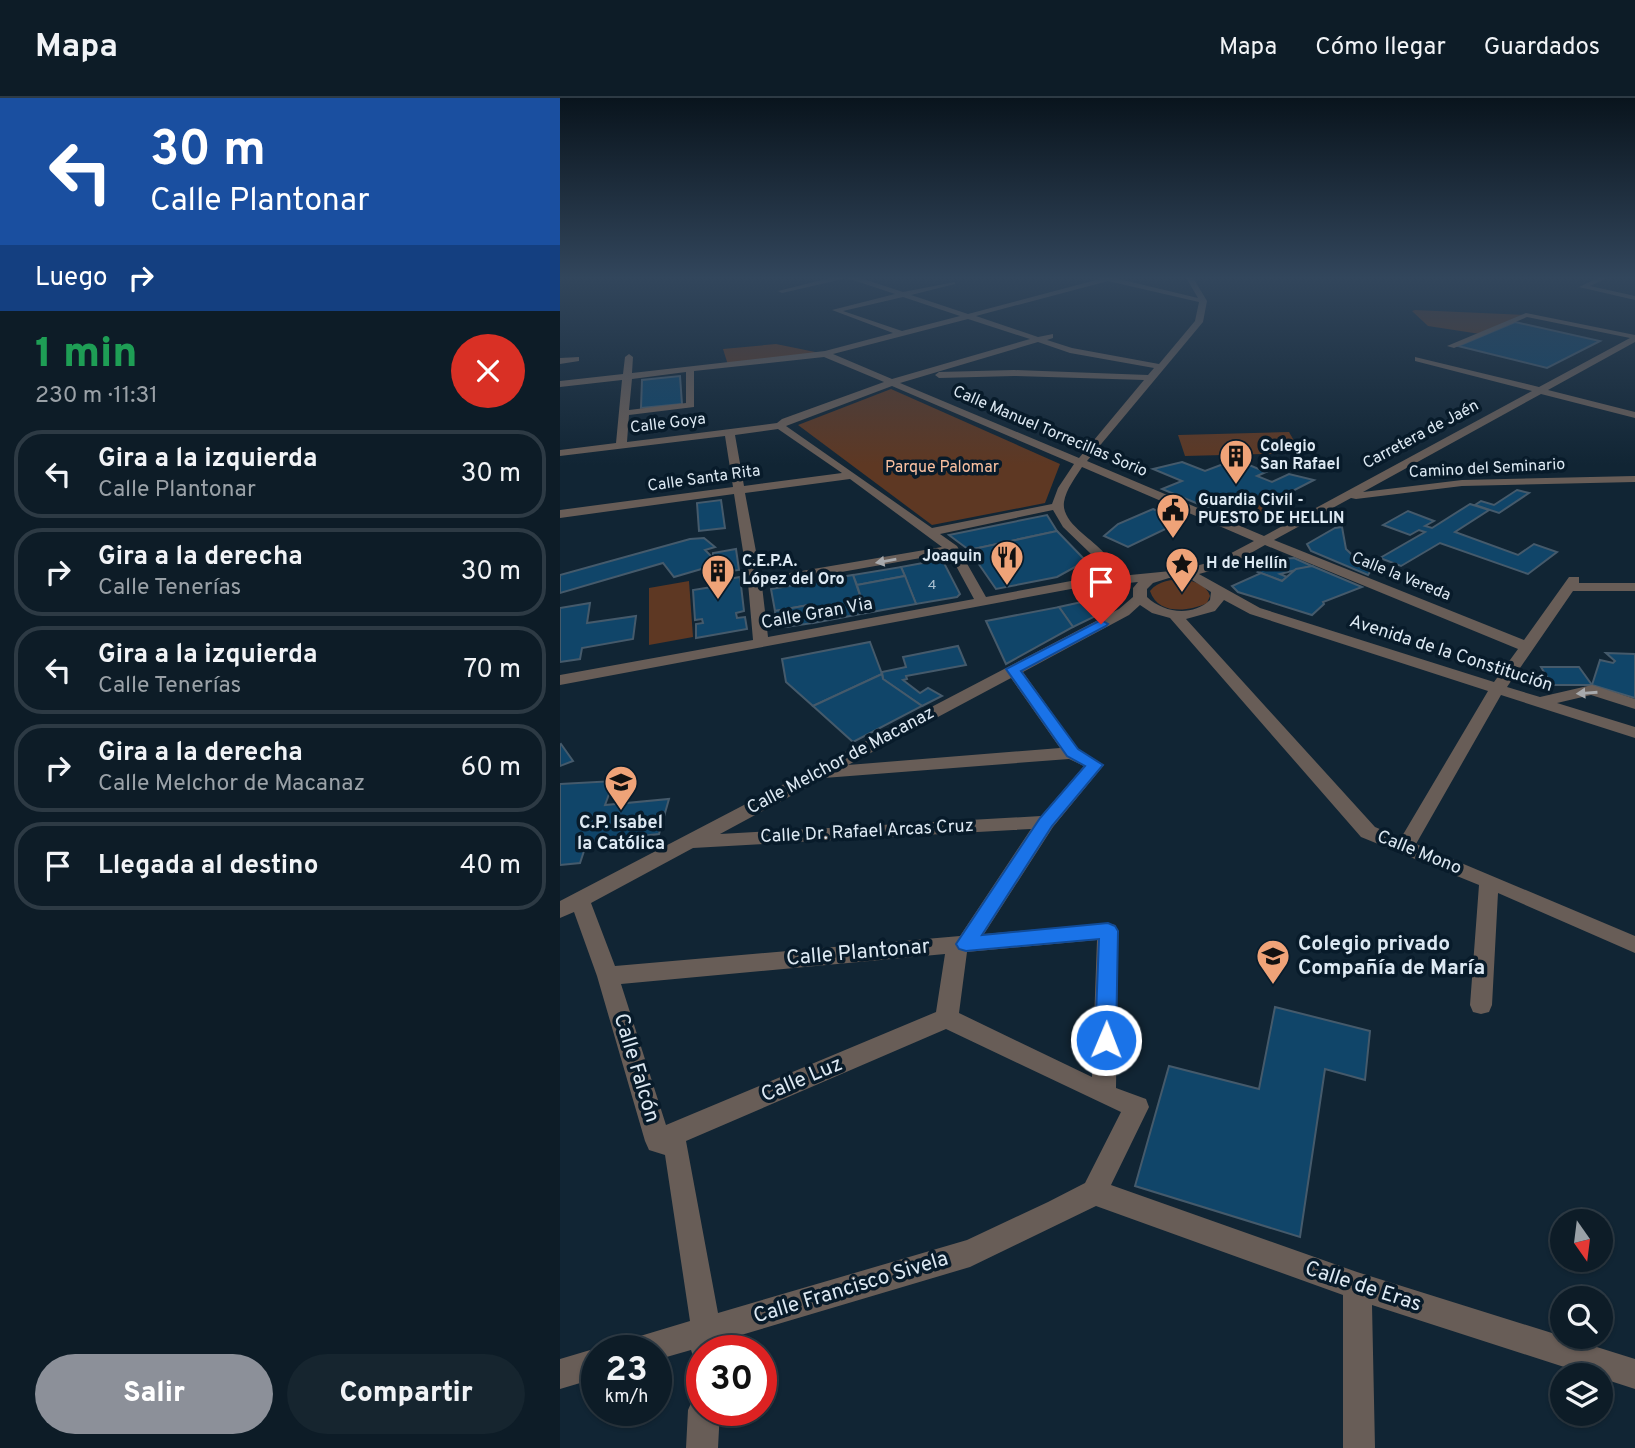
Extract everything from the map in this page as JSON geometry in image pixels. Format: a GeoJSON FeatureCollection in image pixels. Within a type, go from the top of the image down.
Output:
{"type":"FeatureCollection","features":[{"type":"Feature","properties":{"kind":"street"},"geometry":{"type":"LineString","coordinates":[[560,384],[825,354],[876,339]]}},
{"type":"Feature","properties":{"kind":"street"},"geometry":{"type":"LineString","coordinates":[[912,376],[1037,339],[1082,353],[1162,367]]}},
{"type":"Feature","properties":{"kind":"street"},"geometry":{"type":"LineString","coordinates":[[1185,339],[1080,462],[1064,484],[1058,506],[1070,527],[1100,556],[1113,579],[1152,609],[1174,614],[1199,612]]}},
{"type":"Feature","properties":{"kind":"street"},"geometry":{"type":"LineString","coordinates":[[1451,346],[1468,339]]}},
{"type":"Feature","properties":{"kind":"street","name":"Carretera de Jaén"},"geometry":{"type":"LineString","coordinates":[[1183,574],[1223,563],[1633,339]]}},
{"type":"Feature","properties":{"kind":"street","name":"Calle Manuel Torrecillas Sorio"},"geometry":{"type":"LineString","coordinates":[[825,354],[1263,540]]}},
{"type":"Feature","properties":{"kind":"street"},"geometry":{"type":"LineString","coordinates":[[621,445],[629,357]]}},
{"type":"Feature","properties":{"kind":"street"},"geometry":{"type":"LineString","coordinates":[[560,361],[576,359]]}},
{"type":"Feature","properties":{"kind":"street"},"geometry":{"type":"LineString","coordinates":[[1418,359],[1635,415]]}},
{"type":"Feature","properties":{"kind":"street"},"geometry":{"type":"LineString","coordinates":[[625,413],[691,405],[690,370]]}},
{"type":"Feature","properties":{"kind":"street"},"geometry":{"type":"LineString","coordinates":[[912,376],[1014,373],[1153,378]]}},
{"type":"Feature","properties":{"kind":"street","name":"Calle Goya"},"geometry":{"type":"LineString","coordinates":[[560,453],[780,426],[786,421],[912,376]]}},
{"type":"Feature","properties":{"kind":"street"},"geometry":{"type":"LineString","coordinates":[[780,426],[953,549],[982,603]]}},
{"type":"Feature","properties":{"kind":"street"},"geometry":{"type":"LineString","coordinates":[[729,432],[755,583],[761,643]]}},
{"type":"Feature","properties":{"kind":"street","name":"Calle Santa Rita"},"geometry":{"type":"LineString","coordinates":[[560,514],[852,475]]}},
{"type":"Feature","properties":{"kind":"street","name":"Camino del Seminario"},"geometry":{"type":"LineString","coordinates":[[1341,498],[1412,487],[1635,480]]}},
{"type":"Feature","properties":{"kind":"street"},"geometry":{"type":"LineString","coordinates":[[930,532],[1058,506]]}},
{"type":"Feature","properties":{"kind":"street","name":"Calle la Vereda"},"geometry":{"type":"LineString","coordinates":[[1263,540],[1527,647]]}},
{"type":"Feature","properties":{"kind":"street"},"geometry":{"type":"LineString","coordinates":[[755,583],[953,549]]}},
{"type":"Feature","properties":{"kind":"street"},"geometry":{"type":"LineString","coordinates":[[1100,556],[1127,569],[1157,576]]}},
{"type":"Feature","properties":{"kind":"street"},"geometry":{"type":"LineString","coordinates":[[1075,584],[1090,574],[1100,556]]}},
{"type":"Feature","properties":{"kind":"street","name":"Carretera de Jaén"},"geometry":{"type":"LineString","coordinates":[[1213,593],[1223,563]]}},
{"type":"Feature","properties":{"kind":"street","name":"Calle Gran Via"},"geometry":{"type":"LineString","coordinates":[[560,680],[1075,584],[1183,574]]}},
{"type":"Feature","properties":{"kind":"street","name":"Avenida de la Constitución"},"geometry":{"type":"LineString","coordinates":[[1183,574],[1213,593],[1255,611],[1635,733]]}},
{"type":"Feature","properties":{"kind":"street","name":"Calle Melchor de Macanaz"},"geometry":{"type":"LineString","coordinates":[[1124,612],[1140,588],[1157,576]]}},
{"type":"Feature","properties":{"kind":"street"},"geometry":{"type":"LineString","coordinates":[[1404,848],[1497,689],[1571,583],[1635,587]]}},
{"type":"Feature","properties":{"kind":"street"},"geometry":{"type":"LineString","coordinates":[[1075,584],[1137,595]]}},
{"type":"Feature","properties":{"kind":"street"},"geometry":{"type":"LineString","coordinates":[[1193,634],[1199,612],[1213,593]]}},
{"type":"Feature","properties":{"kind":"street","name":"Calle Melchor de Macanaz"},"geometry":{"type":"LineString","coordinates":[[570,905],[1124,612],[1152,609]]}},
{"type":"Feature","properties":{"kind":"street","name":"Calle Mono"},"geometry":{"type":"LineString","coordinates":[[1174,614],[1368,832],[1635,945]]}},
{"type":"Feature","properties":{"kind":"street"},"geometry":{"type":"LineString","coordinates":[[1013,669],[1072,752],[1095,765],[1046,822],[961,944],[947,1018],[1104,1094],[1137,1107],[1094,1192]]}},
{"type":"Feature","properties":{"kind":"street"},"geometry":{"type":"LineString","coordinates":[[1538,702],[1592,690],[1635,704]]}},
{"type":"Feature","properties":{"kind":"street"},"geometry":{"type":"LineString","coordinates":[[818,773],[1072,752]]}},
{"type":"Feature","properties":{"kind":"street","name":"Calle Dr. Rafael Arcas Cruz"},"geometry":{"type":"LineString","coordinates":[[689,842],[1046,822]]}},
{"type":"Feature","properties":{"kind":"street"},"geometry":{"type":"LineString","coordinates":[[1481,1005],[1489,881]]}},
{"type":"Feature","properties":{"kind":"street","name":"Calle Falcón"},"geometry":{"type":"LineString","coordinates":[[570,905],[608,976],[658,1141],[676,1147],[705,1335]]}},
{"type":"Feature","properties":{"kind":"street"},"geometry":{"type":"LineString","coordinates":[[1590,926],[1635,960]]}},
{"type":"Feature","properties":{"kind":"street","name":"Calle Plantonar"},"geometry":{"type":"LineString","coordinates":[[608,976],[1108,931],[1104,1094]]}},
{"type":"Feature","properties":{"kind":"street","name":"Calle Luz"},"geometry":{"type":"LineString","coordinates":[[658,1141],[947,1018]]}},
{"type":"Feature","properties":{"kind":"street","name":"Calle Francisco Sivela"},"geometry":{"type":"LineString","coordinates":[[724,1335],[970,1253],[1094,1192]]}},
{"type":"Feature","properties":{"kind":"street","name":"Calle de Eras"},"geometry":{"type":"LineString","coordinates":[[1094,1192],[1357,1286],[1634,1377]]}},
{"type":"Feature","properties":{"kind":"street"},"geometry":{"type":"LineString","coordinates":[[1357,1286],[1359,1448]]}},
{"type":"Feature","properties":{"kind":"street"},"geometry":{"type":"LineString","coordinates":[[560,1374],[581,1368]]}},
{"type":"Feature","properties":{"kind":"street"},"geometry":{"type":"LineString","coordinates":[[702,1448],[703,1426]]}},
{"type":"Feature","properties":{"kind":"green space"},"geometry":{"type":"Polygon","coordinates":[[[776,344],[825,354],[728,365],[723,349],[776,344]]]}},
{"type":"Feature","properties":{"kind":"green space","name":"Parque Palomar"},"geometry":{"type":"Polygon","coordinates":[[[891,389],[1060,464],[1045,503],[932,525],[798,425],[891,389]]]}},
{"type":"Feature","properties":{"kind":"green space"},"geometry":{"type":"Polygon","coordinates":[[[1289,432],[1301,453],[1185,456],[1178,435],[1289,432]]]}},
{"type":"Feature","properties":{"kind":"green space"},"geometry":{"type":"Polygon","coordinates":[[[1262,496],[1280,504],[1250,519],[1232,511],[1262,496]]]}},
{"type":"Feature","properties":{"kind":"green space"},"geometry":{"type":"Polygon","coordinates":[[[1185,579],[1206,589],[1210,596],[1207,603],[1183,609],[1167,608],[1154,599],[1150,591],[1161,583],[1185,579]]]}},
{"type":"Feature","properties":{"kind":"green space"},"geometry":{"type":"Polygon","coordinates":[[[689,581],[693,637],[649,645],[649,588],[689,581]]]}},
{"type":"Feature","properties":{"kind":"building"},"geometry":{"type":"Polygon","coordinates":[[[1475,339],[1600,341],[1547,368],[1458,346],[1475,339]]]}},
{"type":"Feature","properties":{"kind":"building"},"geometry":{"type":"Polygon","coordinates":[[[680,376],[682,404],[641,408],[642,380],[680,376]]]}},
{"type":"Feature","properties":{"kind":"building","name":"Colegio San Rafael"},"geometry":{"type":"Polygon","coordinates":[[[1182,462],[1205,471],[1226,463],[1242,462],[1266,472],[1257,476],[1272,482],[1289,474],[1314,480],[1281,497],[1268,492],[1258,497],[1247,493],[1213,510],[1162,489],[1182,481],[1153,469],[1182,462]]]}},
{"type":"Feature","properties":{"kind":"building"},"geometry":{"type":"Polygon","coordinates":[[[1517,490],[1529,493],[1499,513],[1475,505],[1481,501],[1494,505],[1517,490]]]}},
{"type":"Feature","properties":{"kind":"building"},"geometry":{"type":"Polygon","coordinates":[[[721,500],[725,528],[699,531],[697,503],[721,500]]]}},
{"type":"Feature","properties":{"kind":"building"},"geometry":{"type":"Polygon","coordinates":[[[1470,504],[1489,510],[1455,532],[1518,555],[1534,544],[1557,552],[1528,574],[1440,543],[1401,566],[1380,558],[1425,532],[1419,530],[1410,535],[1383,525],[1408,511],[1434,521],[1425,526],[1432,528],[1470,504]]]}},
{"type":"Feature","properties":{"kind":"building"},"geometry":{"type":"Polygon","coordinates":[[[1153,509],[1182,521],[1128,547],[1104,536],[1118,524],[1153,509]]]}},
{"type":"Feature","properties":{"kind":"building"},"geometry":{"type":"Polygon","coordinates":[[[1047,515],[1057,531],[969,550],[949,535],[1047,515]]]}},
{"type":"Feature","properties":{"kind":"building"},"geometry":{"type":"Polygon","coordinates":[[[1342,527],[1346,549],[1370,572],[1368,575],[1311,551],[1307,544],[1335,528],[1342,527]]]}},
{"type":"Feature","properties":{"kind":"building"},"geometry":{"type":"Polygon","coordinates":[[[1057,531],[1086,561],[1057,577],[996,589],[969,550],[1057,531]]]}},
{"type":"Feature","properties":{"kind":"building"},"geometry":{"type":"Polygon","coordinates":[[[704,538],[715,547],[705,550],[713,558],[713,553],[736,549],[739,570],[715,573],[715,565],[674,577],[663,563],[560,593],[560,575],[690,539],[704,538]]]}},
{"type":"Feature","properties":{"kind":"building"},"geometry":{"type":"Polygon","coordinates":[[[1294,558],[1312,566],[1280,574],[1287,577],[1282,581],[1258,572],[1280,559],[1294,558]]]}},
{"type":"Feature","properties":{"kind":"building"},"geometry":{"type":"Polygon","coordinates":[[[943,561],[960,594],[957,597],[916,604],[901,567],[943,561]]]}},
{"type":"Feature","properties":{"kind":"building"},"geometry":{"type":"Polygon","coordinates":[[[1312,566],[1362,587],[1323,602],[1312,615],[1238,592],[1232,586],[1261,573],[1282,581],[1296,569],[1312,566]]]}},
{"type":"Feature","properties":{"kind":"building"},"geometry":{"type":"Polygon","coordinates":[[[901,567],[905,576],[857,585],[853,575],[901,567]]]}},
{"type":"Feature","properties":{"kind":"building"},"geometry":{"type":"Polygon","coordinates":[[[853,575],[866,613],[813,623],[809,605],[775,611],[771,589],[853,575]]]}},
{"type":"Feature","properties":{"kind":"building"},"geometry":{"type":"Polygon","coordinates":[[[905,576],[916,604],[866,613],[857,585],[905,576]]]}},
{"type":"Feature","properties":{"kind":"building","name":"C.E.P.A. López del Oro"},"geometry":{"type":"Polygon","coordinates":[[[740,577],[744,611],[736,613],[737,618],[745,617],[747,629],[696,638],[696,624],[703,623],[702,619],[695,620],[693,590],[712,587],[712,590],[718,589],[717,581],[740,577]]]}},
{"type":"Feature","properties":{"kind":"building"},"geometry":{"type":"Polygon","coordinates":[[[1086,601],[1104,612],[1073,627],[1059,607],[1086,601]]]}},
{"type":"Feature","properties":{"kind":"building"},"geometry":{"type":"Polygon","coordinates":[[[590,603],[587,623],[636,616],[633,639],[582,648],[580,659],[560,662],[560,608],[590,603]]]}},
{"type":"Feature","properties":{"kind":"building"},"geometry":{"type":"Polygon","coordinates":[[[809,605],[813,623],[786,627],[776,623],[775,611],[809,605]]]}},
{"type":"Feature","properties":{"kind":"building"},"geometry":{"type":"Polygon","coordinates":[[[1059,607],[1073,627],[1006,664],[986,621],[1059,607]]]}},
{"type":"Feature","properties":{"kind":"building"},"geometry":{"type":"Polygon","coordinates":[[[870,642],[882,674],[813,706],[786,682],[782,659],[870,642]]]}},
{"type":"Feature","properties":{"kind":"building"},"geometry":{"type":"Polygon","coordinates":[[[958,646],[966,665],[906,676],[907,679],[903,680],[920,693],[928,688],[942,696],[922,706],[883,679],[882,672],[906,667],[903,657],[958,646]]]}},
{"type":"Feature","properties":{"kind":"building"},"geometry":{"type":"Polygon","coordinates":[[[1606,653],[1635,654],[1635,698],[1592,685],[1600,660],[1613,663],[1615,661],[1606,653]]]}},
{"type":"Feature","properties":{"kind":"building"},"geometry":{"type":"Polygon","coordinates":[[[1541,667],[1579,667],[1592,685],[1552,685],[1541,667]]]}},
{"type":"Feature","properties":{"kind":"building"},"geometry":{"type":"Polygon","coordinates":[[[882,674],[883,679],[922,706],[853,742],[813,706],[882,674]]]}},
{"type":"Feature","properties":{"kind":"building"},"geometry":{"type":"Polygon","coordinates":[[[560,745],[573,761],[560,766],[560,745]]]}},
{"type":"Feature","properties":{"kind":"building"},"geometry":{"type":"Polygon","coordinates":[[[614,781],[605,805],[669,799],[659,834],[587,842],[580,863],[560,865],[560,784],[614,781]]]}},
{"type":"Feature","properties":{"kind":"building"},"geometry":{"type":"Polygon","coordinates":[[[1275,1007],[1370,1031],[1365,1080],[1325,1069],[1300,1237],[1135,1186],[1169,1066],[1259,1089],[1275,1007]]]}},
{"type":"Feature","properties":{"kind":"place","name":"Colegio San Rafael"},"geometry":{"type":"Point","coordinates":[1236,486]}},
{"type":"Feature","properties":{"kind":"place","name":"Guardia Civil - PUESTO DE HELLIN"},"geometry":{"type":"Point","coordinates":[1173,540]}},
{"type":"Feature","properties":{"kind":"place","name":"Joaquin"},"geometry":{"type":"Point","coordinates":[1007,587]}},
{"type":"Feature","properties":{"kind":"place","name":"H de Hellín"},"geometry":{"type":"Point","coordinates":[1182,594]}},
{"type":"Feature","properties":{"kind":"place","name":"C.E.P.A. López del Oro"},"geometry":{"type":"Point","coordinates":[718,601]}},
{"type":"Feature","properties":{"kind":"place","name":"C.P. Isabel la Católica"},"geometry":{"type":"Point","coordinates":[621,812]}},
{"type":"Feature","properties":{"kind":"place","name":"Colegio privado Compañía de María"},"geometry":{"type":"Point","coordinates":[1273,986]}},
{"type":"Feature","properties":{"kind":"route"},"geometry":{"type":"LineString","coordinates":[[1101,624],[1013,669],[1072,752],[1095,765],[1046,822],[966,944],[1108,931],[1106,1040]]}}]}
